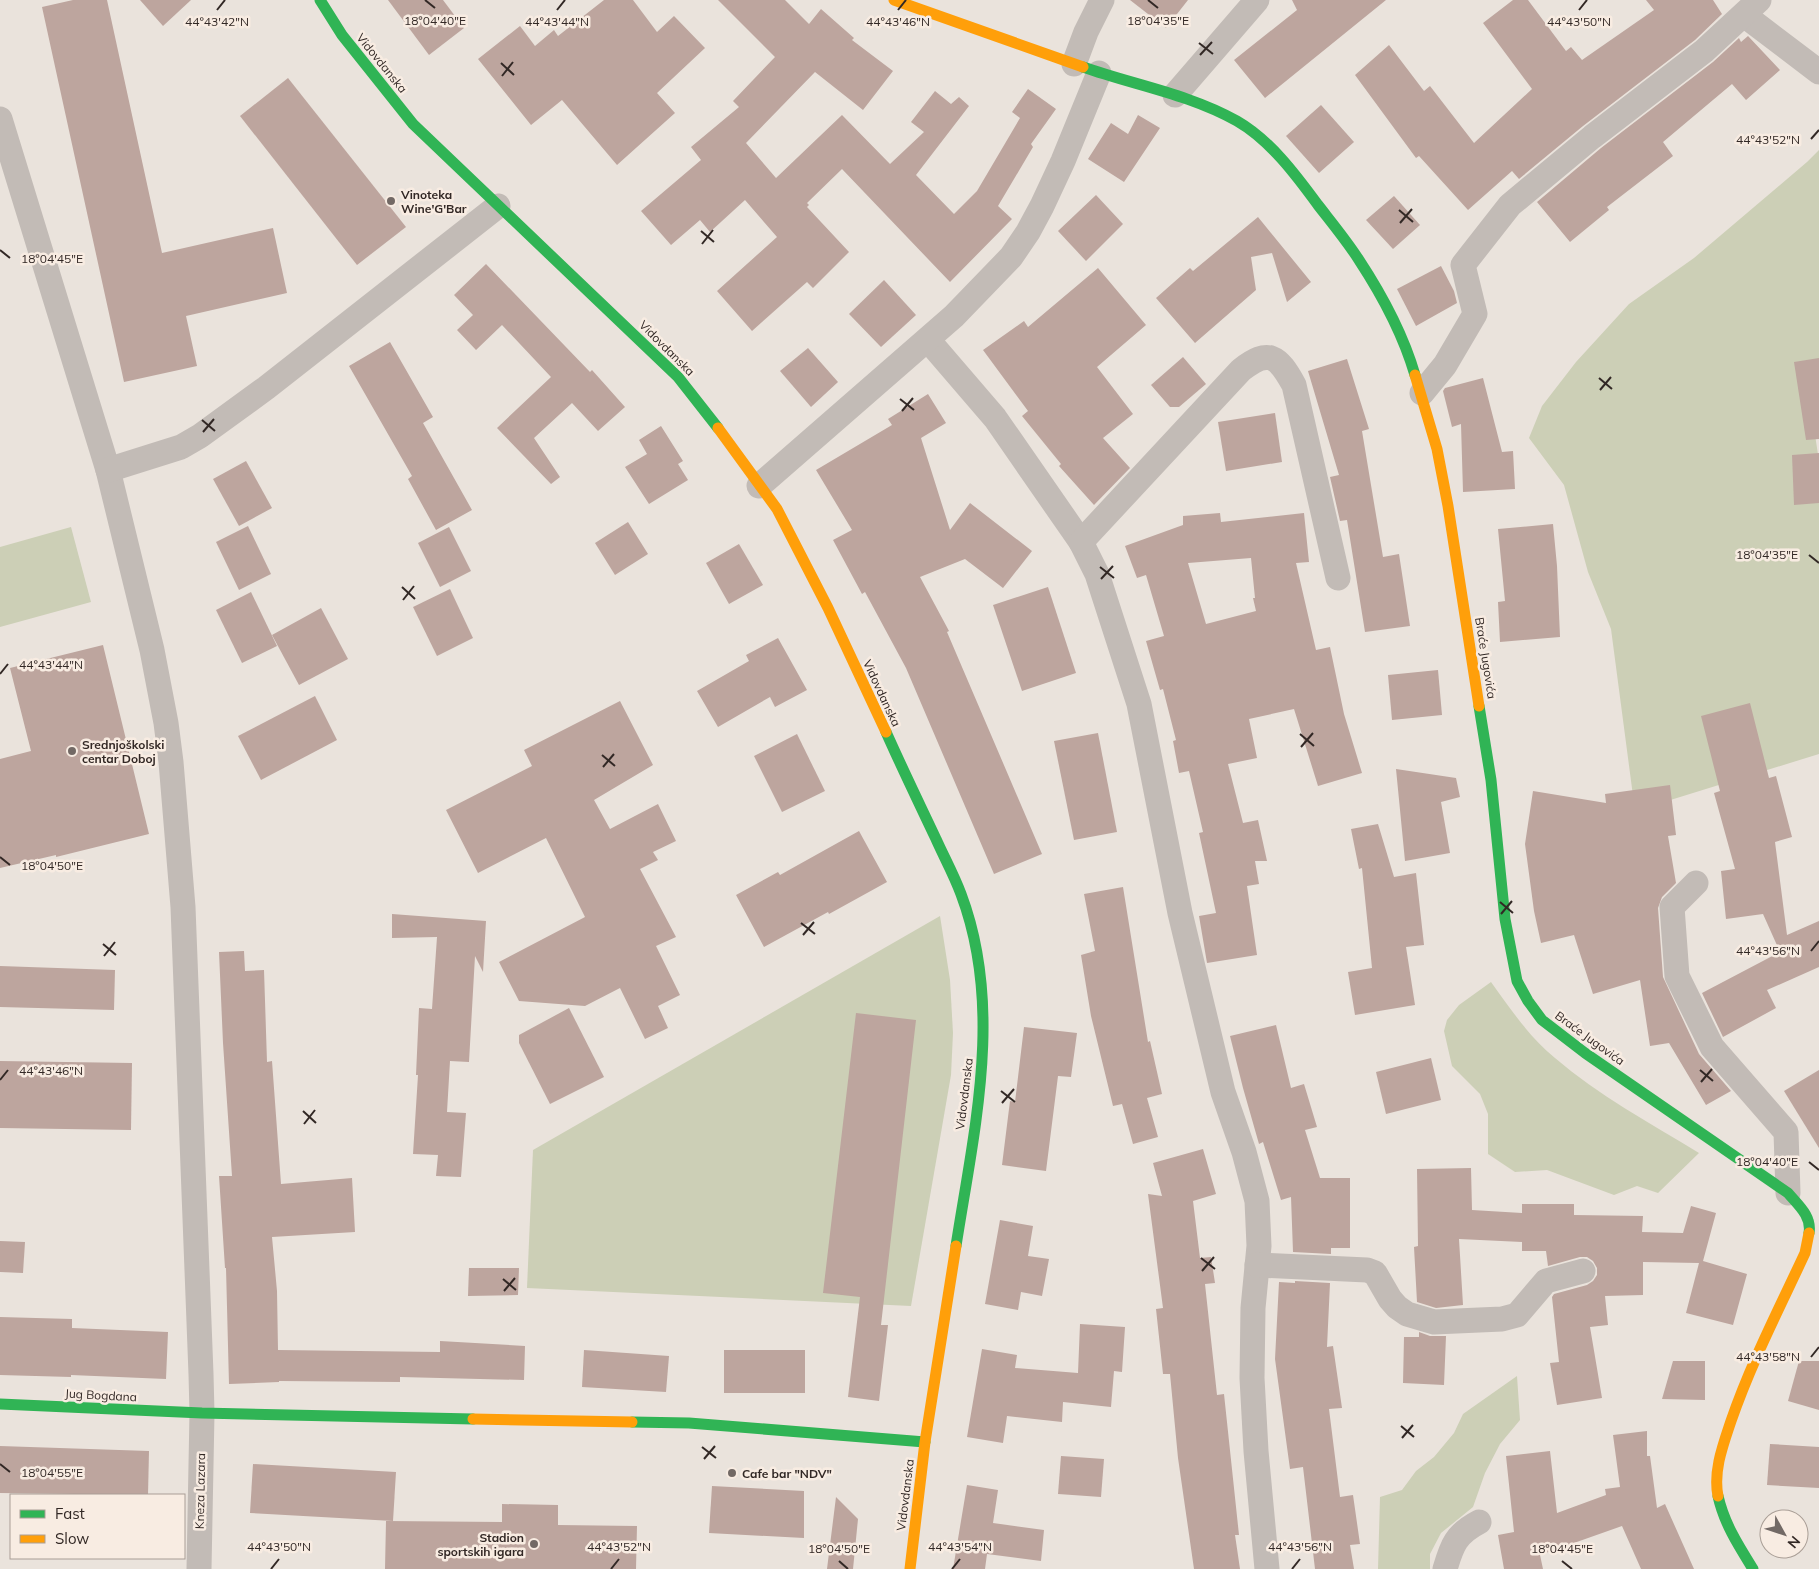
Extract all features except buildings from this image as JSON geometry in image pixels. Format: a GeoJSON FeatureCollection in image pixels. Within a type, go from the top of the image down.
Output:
{"type":"FeatureCollection","features":[{"type":"Feature","properties":{"kind":"street","name":"Vidovdanska"},"geometry":{"type":"LineString","coordinates":[[320,0],[342,35],[413,124],[678,378],[703,408],[777,509],[828,608],[961,893],[971,924],[978,956],[984,1023],[978,1107],[925,1442],[910,1569]]}},
{"type":"Feature","properties":{"kind":"street","name":"Braće Jugovića"},"geometry":{"type":"LineString","coordinates":[[894,0],[1098,73],[1175,94],[1238,122],[1266,144],[1291,169],[1360,259],[1396,324],[1422,393],[1437,449],[1448,506],[1491,780],[1505,919],[1517,981],[1528,1001],[1542,1020],[1585,1053],[1788,1193],[1805,1212],[1810,1227],[1805,1253],[1745,1380],[1720,1453],[1716,1487],[1721,1511],[1753,1569]]}},
{"type":"Feature","properties":{"kind":"street"},"geometry":{"type":"LineString","coordinates":[[1074,64],[1086,32],[1102,0]]}},
{"type":"Feature","properties":{"kind":"street"},"geometry":{"type":"LineString","coordinates":[[1175,94],[1257,0]]}},
{"type":"Feature","properties":{"kind":"street"},"geometry":{"type":"LineString","coordinates":[[1422,393],[1445,364],[1475,314],[1463,265],[1510,205],[1592,137],[1704,51],[1752,7],[1819,72]]}},
{"type":"Feature","properties":{"kind":"street"},"geometry":{"type":"LineString","coordinates":[[759,486],[928,340],[1011,257],[1028,232],[1063,161],[1098,73]]}},
{"type":"Feature","properties":{"kind":"street","name":"Kneza Lazara"},"geometry":{"type":"LineString","coordinates":[[0,118],[108,470],[152,650],[172,762],[183,907],[202,1413],[199,1569]]}},
{"type":"Feature","properties":{"kind":"street"},"geometry":{"type":"LineString","coordinates":[[108,470],[181,447],[200,436],[266,388],[498,206]]}},
{"type":"Feature","properties":{"kind":"street"},"geometry":{"type":"LineString","coordinates":[[928,340],[995,418],[1081,542],[1097,574],[1139,704],[1182,922],[1223,1092],[1244,1152],[1257,1201],[1259,1246],[1253,1308],[1252,1378],[1256,1451],[1268,1569]]}},
{"type":"Feature","properties":{"kind":"street"},"geometry":{"type":"LineString","coordinates":[[1081,542],[1240,370],[1255,359],[1270,357],[1283,365],[1294,385],[1338,578]]}},
{"type":"Feature","properties":{"kind":"street"},"geometry":{"type":"LineString","coordinates":[[1696,883],[1672,907],[1677,976],[1712,1047],[1786,1132],[1788,1193]]}},
{"type":"Feature","properties":{"kind":"street"},"geometry":{"type":"LineString","coordinates":[[1257,1265],[1367,1270],[1375,1273],[1390,1300],[1397,1307],[1407,1314],[1434,1322],[1502,1320],[1517,1316],[1546,1281],[1583,1271]]}},
{"type":"Feature","properties":{"kind":"street","name":"Jug Bogdana"},"geometry":{"type":"LineString","coordinates":[[0,1404],[202,1413],[689,1423],[925,1442]]}},
{"type":"Feature","properties":{"kind":"street"},"geometry":{"type":"LineString","coordinates":[[1445,1569],[1450,1550],[1456,1539],[1466,1529],[1479,1522]]}},
{"type":"Feature","properties":{"kind":"green space"},"geometry":{"type":"Polygon","coordinates":[[[1819,150],[1819,391],[1810,402],[1819,461],[1819,754],[1635,811],[1611,629],[1588,572],[1564,485],[1529,438],[1542,406],[1576,362],[1629,304],[1694,258],[1819,150]]]}},
{"type":"Feature","properties":{"kind":"green space"},"geometry":{"type":"Polygon","coordinates":[[[71,527],[91,602],[0,627],[0,547],[71,527]]]}},
{"type":"Feature","properties":{"kind":"green space"},"geometry":{"type":"Polygon","coordinates":[[[940,916],[950,980],[953,1033],[951,1075],[911,1306],[527,1288],[533,1150],[940,916]]]}},
{"type":"Feature","properties":{"kind":"green space"},"geometry":{"type":"Polygon","coordinates":[[[1491,982],[1528,1032],[1555,1058],[1589,1084],[1643,1120],[1699,1153],[1658,1193],[1637,1186],[1614,1195],[1547,1170],[1515,1172],[1488,1154],[1488,1114],[1480,1094],[1452,1066],[1444,1031],[1447,1020],[1459,1005],[1491,982]]]}},
{"type":"Feature","properties":{"kind":"green space"},"geometry":{"type":"Polygon","coordinates":[[[1517,1376],[1520,1420],[1500,1444],[1485,1473],[1473,1507],[1441,1533],[1430,1554],[1430,1569],[1378,1569],[1380,1497],[1402,1490],[1416,1471],[1434,1457],[1454,1433],[1463,1414],[1517,1376]]]}},
{"type":"Feature","properties":{"kind":"traffic: fast"},"geometry":{"type":"LineString","coordinates":[[320,0],[342,35],[413,124],[678,377],[718,428]]}},
{"type":"Feature","properties":{"kind":"traffic: fast"},"geometry":{"type":"LineString","coordinates":[[1083,67],[1181,97],[1219,112],[1249,129],[1271,148],[1291,170],[1359,260],[1391,315],[1415,375]]}},
{"type":"Feature","properties":{"kind":"traffic: fast"},"geometry":{"type":"LineString","coordinates":[[1479,706],[1491,780],[1505,919],[1517,981],[1528,1001],[1542,1020],[1585,1053],[1788,1193],[1806,1216],[1809,1233]]}},
{"type":"Feature","properties":{"kind":"traffic: fast"},"geometry":{"type":"LineString","coordinates":[[886,732],[961,894],[974,937],[981,981],[983,1025],[977,1114],[956,1246]]}},
{"type":"Feature","properties":{"kind":"traffic: fast"},"geometry":{"type":"LineString","coordinates":[[0,1404],[202,1413],[473,1419]]}},
{"type":"Feature","properties":{"kind":"traffic: fast"},"geometry":{"type":"LineString","coordinates":[[632,1422],[689,1423],[925,1442]]}},
{"type":"Feature","properties":{"kind":"traffic: fast"},"geometry":{"type":"LineString","coordinates":[[1718,1496],[1728,1525],[1753,1569]]}},
{"type":"Feature","properties":{"kind":"traffic: slow"},"geometry":{"type":"LineString","coordinates":[[894,0],[1083,67]]}},
{"type":"Feature","properties":{"kind":"traffic: slow"},"geometry":{"type":"LineString","coordinates":[[1415,375],[1437,449],[1448,506],[1479,706]]}},
{"type":"Feature","properties":{"kind":"traffic: slow"},"geometry":{"type":"LineString","coordinates":[[718,428],[777,509],[828,608],[886,732]]}},
{"type":"Feature","properties":{"kind":"traffic: slow"},"geometry":{"type":"LineString","coordinates":[[1718,1496],[1718,1468],[1731,1421],[1756,1357],[1805,1253],[1809,1233]]}},
{"type":"Feature","properties":{"kind":"traffic: slow"},"geometry":{"type":"LineString","coordinates":[[910,1569],[925,1442],[956,1246]]}},
{"type":"Feature","properties":{"kind":"traffic: slow"},"geometry":{"type":"LineString","coordinates":[[473,1419],[632,1422]]}},
{"type":"Feature","properties":{"kind":"place","name":"Vinoteka Wine'G'Bar"},"geometry":{"type":"Point","coordinates":[391,201]}},
{"type":"Feature","properties":{"kind":"place","name":"Srednjoškolski centar Doboj"},"geometry":{"type":"Point","coordinates":[72,751]}},
{"type":"Feature","properties":{"kind":"place","name":"Cafe bar \"NDV\""},"geometry":{"type":"Point","coordinates":[732,1473]}},
{"type":"Feature","properties":{"kind":"place","name":"Stadion sportskih igara"},"geometry":{"type":"Point","coordinates":[534,1544]}}]}
